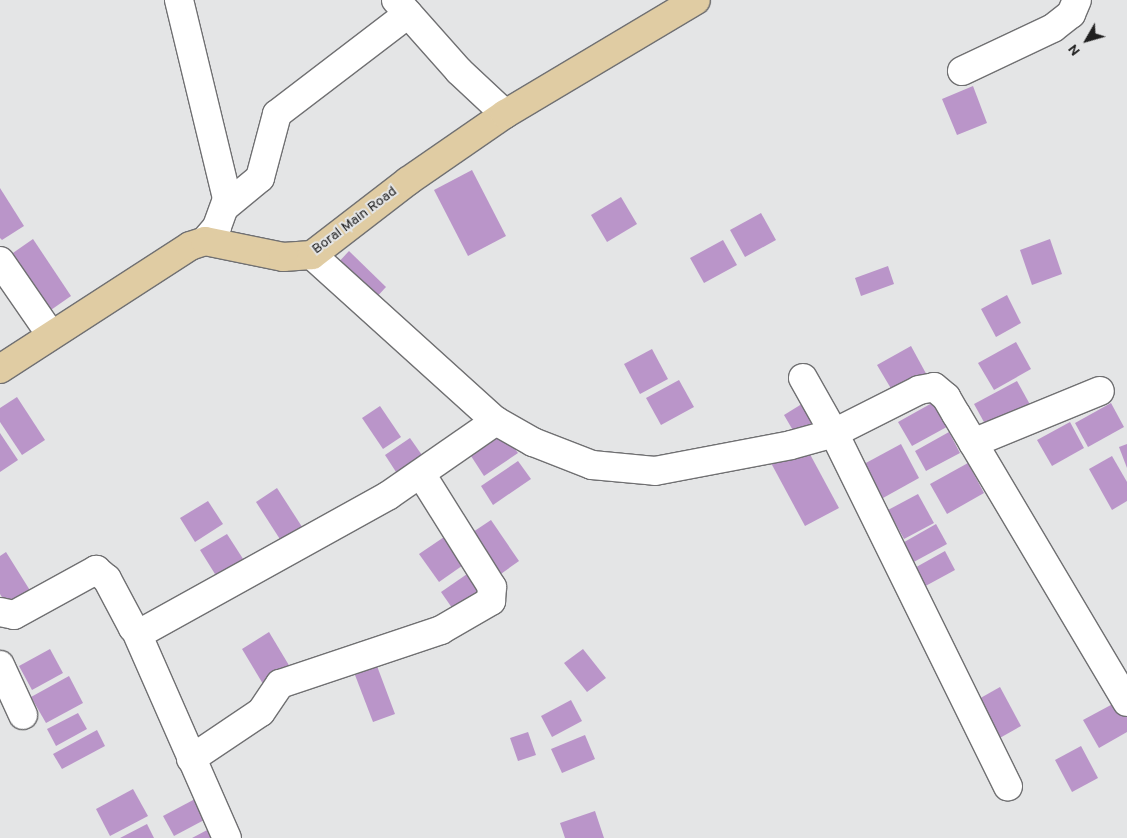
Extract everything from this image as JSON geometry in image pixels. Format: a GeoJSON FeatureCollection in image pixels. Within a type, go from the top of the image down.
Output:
{"type":"FeatureCollection","features":[{"type":"Feature","properties":{"kind":"main road","name":"Boral Main Road"},"geometry":{"type":"LineString","coordinates":[[205,241],[283,257],[312,255],[408,181],[505,114],[696,0]]}},
{"type":"Feature","properties":{"kind":"main road"},"geometry":{"type":"LineString","coordinates":[[0,369],[175,253],[205,241]]}},
{"type":"Feature","properties":{"kind":"street"},"geometry":{"type":"LineString","coordinates":[[179,0],[225,184],[226,206],[218,227],[205,241]]}},
{"type":"Feature","properties":{"kind":"street"},"geometry":{"type":"LineString","coordinates":[[962,71],[1053,28],[1071,14],[1077,0]]}},
{"type":"Feature","properties":{"kind":"street"},"geometry":{"type":"LineString","coordinates":[[226,206],[260,178],[277,114],[402,7],[459,71],[505,114]]}},
{"type":"Feature","properties":{"kind":"street"},"geometry":{"type":"LineString","coordinates":[[312,255],[496,421],[572,459],[631,471],[700,464],[791,446],[834,433],[928,386],[946,397],[1127,702]]}},
{"type":"Feature","properties":{"kind":"street"},"geometry":{"type":"LineString","coordinates":[[0,261],[51,335]]}},
{"type":"Feature","properties":{"kind":"street"},"geometry":{"type":"LineString","coordinates":[[803,378],[834,433],[1008,787]]}},
{"type":"Feature","properties":{"kind":"street"},"geometry":{"type":"LineString","coordinates":[[973,443],[1100,391]]}},
{"type":"Feature","properties":{"kind":"street"},"geometry":{"type":"LineString","coordinates":[[136,631],[150,628],[421,474],[496,421]]}},
{"type":"Feature","properties":{"kind":"street"},"geometry":{"type":"LineString","coordinates":[[191,759],[261,712],[280,684],[441,630],[491,600],[492,587],[421,474]]}},
{"type":"Feature","properties":{"kind":"street"},"geometry":{"type":"LineString","coordinates":[[0,612],[14,615],[96,570],[107,579],[136,631],[227,838]]}},
{"type":"Feature","properties":{"kind":"street"},"geometry":{"type":"LineString","coordinates":[[0,665],[23,716]]}},
{"type":"Feature","properties":{"kind":"building"},"geometry":{"type":"Polygon","coordinates":[[[973,86],[987,123],[957,135],[942,99],[973,86]]]}},
{"type":"Feature","properties":{"kind":"building"},"geometry":{"type":"Polygon","coordinates":[[[472,170],[506,236],[468,256],[434,190],[472,170]]]}},
{"type":"Feature","properties":{"kind":"building"},"geometry":{"type":"Polygon","coordinates":[[[0,188],[24,226],[2,240],[0,238],[0,188]]]}},
{"type":"Feature","properties":{"kind":"building"},"geometry":{"type":"Polygon","coordinates":[[[621,197],[637,224],[607,242],[591,215],[621,197]]]}},
{"type":"Feature","properties":{"kind":"building"},"geometry":{"type":"Polygon","coordinates":[[[761,213],[776,240],[745,257],[730,230],[761,213]]]}},
{"type":"Feature","properties":{"kind":"building"},"geometry":{"type":"Polygon","coordinates":[[[33,239],[71,296],[48,312],[10,255],[33,239]]]}},
{"type":"Feature","properties":{"kind":"building"},"geometry":{"type":"Polygon","coordinates":[[[1050,239],[1062,274],[1032,285],[1020,250],[1050,239]]]}},
{"type":"Feature","properties":{"kind":"building"},"geometry":{"type":"Polygon","coordinates":[[[723,240],[737,265],[704,283],[690,258],[723,240]]]}},
{"type":"Feature","properties":{"kind":"building"},"geometry":{"type":"Polygon","coordinates":[[[349,251],[386,287],[373,301],[336,265],[349,251]]]}},
{"type":"Feature","properties":{"kind":"building"},"geometry":{"type":"Polygon","coordinates":[[[888,266],[894,284],[861,296],[855,278],[888,266]]]}},
{"type":"Feature","properties":{"kind":"building"},"geometry":{"type":"Polygon","coordinates":[[[1007,295],[1021,323],[996,337],[981,309],[1007,295]]]}},
{"type":"Feature","properties":{"kind":"building"},"geometry":{"type":"Polygon","coordinates":[[[1016,342],[1031,369],[994,390],[978,363],[1016,342]]]}},
{"type":"Feature","properties":{"kind":"building"},"geometry":{"type":"Polygon","coordinates":[[[911,346],[929,379],[896,397],[877,365],[911,346]]]}},
{"type":"Feature","properties":{"kind":"building"},"geometry":{"type":"Polygon","coordinates":[[[652,349],[668,379],[640,394],[624,364],[652,349]]]}},
{"type":"Feature","properties":{"kind":"building"},"geometry":{"type":"Polygon","coordinates":[[[679,380],[694,407],[661,425],[646,398],[679,380]]]}},
{"type":"Feature","properties":{"kind":"building"},"geometry":{"type":"Polygon","coordinates":[[[1017,381],[1033,410],[990,433],[974,404],[1017,381]]]}},
{"type":"Feature","properties":{"kind":"building"},"geometry":{"type":"Polygon","coordinates":[[[17,397],[45,440],[22,455],[0,422],[0,408],[17,397]]]}},
{"type":"Feature","properties":{"kind":"building"},"geometry":{"type":"Polygon","coordinates":[[[941,398],[954,423],[912,446],[898,422],[941,398]]]}},
{"type":"Feature","properties":{"kind":"building"},"geometry":{"type":"Polygon","coordinates":[[[805,402],[819,427],[798,439],[784,415],[805,402]]]}},
{"type":"Feature","properties":{"kind":"building"},"geometry":{"type":"Polygon","coordinates":[[[1111,403],[1124,427],[1088,447],[1075,423],[1111,403]]]}},
{"type":"Feature","properties":{"kind":"building"},"geometry":{"type":"Polygon","coordinates":[[[380,406],[401,437],[383,449],[362,418],[380,406]]]}},
{"type":"Feature","properties":{"kind":"building"},"geometry":{"type":"Polygon","coordinates":[[[1070,422],[1084,448],[1052,466],[1037,440],[1070,422]]]}},
{"type":"Feature","properties":{"kind":"building"},"geometry":{"type":"Polygon","coordinates":[[[949,432],[960,453],[926,471],[915,451],[949,432]]]}},
{"type":"Feature","properties":{"kind":"building"},"geometry":{"type":"Polygon","coordinates":[[[0,433],[18,460],[0,472],[0,433]]]}},
{"type":"Feature","properties":{"kind":"building"},"geometry":{"type":"Polygon","coordinates":[[[504,434],[518,453],[484,476],[471,456],[504,434]]]}},
{"type":"Feature","properties":{"kind":"building"},"geometry":{"type":"Polygon","coordinates":[[[410,438],[424,458],[398,475],[385,455],[410,438]]]}},
{"type":"Feature","properties":{"kind":"building"},"geometry":{"type":"Polygon","coordinates":[[[901,444],[919,478],[883,498],[864,464],[901,444]]]}},
{"type":"Feature","properties":{"kind":"building"},"geometry":{"type":"Polygon","coordinates":[[[1127,444],[1127,468],[1119,447],[1127,444]]]}},
{"type":"Feature","properties":{"kind":"building"},"geometry":{"type":"Polygon","coordinates":[[[805,445],[839,508],[805,526],[771,463],[805,445]]]}},
{"type":"Feature","properties":{"kind":"building"},"geometry":{"type":"Polygon","coordinates":[[[1112,456],[1127,482],[1127,501],[1112,510],[1089,469],[1112,456]]]}},
{"type":"Feature","properties":{"kind":"building"},"geometry":{"type":"Polygon","coordinates":[[[518,461],[531,479],[493,505],[481,486],[518,461]]]}},
{"type":"Feature","properties":{"kind":"building"},"geometry":{"type":"Polygon","coordinates":[[[968,463],[984,493],[947,514],[930,484],[968,463]]]}},
{"type":"Feature","properties":{"kind":"building"},"geometry":{"type":"Polygon","coordinates":[[[277,488],[306,533],[285,547],[256,502],[277,488]]]}},
{"type":"Feature","properties":{"kind":"building"},"geometry":{"type":"Polygon","coordinates":[[[918,494],[934,523],[904,539],[888,510],[918,494]]]}},
{"type":"Feature","properties":{"kind":"building"},"geometry":{"type":"Polygon","coordinates":[[[208,501],[223,524],[195,542],[180,518],[208,501]]]}},
{"type":"Feature","properties":{"kind":"building"},"geometry":{"type":"Polygon","coordinates":[[[491,520],[519,561],[498,576],[470,534],[491,520]]]}},
{"type":"Feature","properties":{"kind":"building"},"geometry":{"type":"Polygon","coordinates":[[[936,524],[947,544],[910,564],[899,545],[936,524]]]}},
{"type":"Feature","properties":{"kind":"building"},"geometry":{"type":"Polygon","coordinates":[[[450,533],[469,561],[439,582],[419,554],[450,533]]]}},
{"type":"Feature","properties":{"kind":"building"},"geometry":{"type":"Polygon","coordinates":[[[227,534],[247,565],[220,582],[200,550],[227,534]]]}},
{"type":"Feature","properties":{"kind":"building"},"geometry":{"type":"Polygon","coordinates":[[[945,551],[955,570],[920,589],[911,570],[945,551]]]}},
{"type":"Feature","properties":{"kind":"building"},"geometry":{"type":"Polygon","coordinates":[[[6,552],[31,592],[8,607],[0,594],[0,556],[6,552]]]}},
{"type":"Feature","properties":{"kind":"building"},"geometry":{"type":"Polygon","coordinates":[[[470,572],[489,598],[459,618],[441,592],[470,572]]]}},
{"type":"Feature","properties":{"kind":"building"},"geometry":{"type":"Polygon","coordinates":[[[269,632],[290,667],[263,684],[242,649],[269,632]]]}},
{"type":"Feature","properties":{"kind":"building"},"geometry":{"type":"Polygon","coordinates":[[[50,649],[63,673],[32,690],[19,666],[50,649]]]}},
{"type":"Feature","properties":{"kind":"building"},"geometry":{"type":"Polygon","coordinates":[[[583,649],[606,678],[587,692],[564,663],[583,649]]]}},
{"type":"Feature","properties":{"kind":"building"},"geometry":{"type":"Polygon","coordinates":[[[377,666],[395,714],[373,722],[355,675],[377,666]]]}},
{"type":"Feature","properties":{"kind":"building"},"geometry":{"type":"Polygon","coordinates":[[[69,676],[83,703],[46,723],[31,697],[69,676]]]}},
{"type":"Feature","properties":{"kind":"building"},"geometry":{"type":"Polygon","coordinates":[[[1000,687],[1021,726],[998,739],[977,700],[1000,687]]]}},
{"type":"Feature","properties":{"kind":"building"},"geometry":{"type":"Polygon","coordinates":[[[1122,699],[1127,708],[1127,732],[1099,748],[1083,720],[1122,699]]]}},
{"type":"Feature","properties":{"kind":"building"},"geometry":{"type":"Polygon","coordinates":[[[571,700],[582,721],[552,737],[541,716],[571,700]]]}},
{"type":"Feature","properties":{"kind":"building"},"geometry":{"type":"Polygon","coordinates":[[[78,713],[87,729],[56,746],[47,729],[78,713]]]}},
{"type":"Feature","properties":{"kind":"building"},"geometry":{"type":"Polygon","coordinates":[[[97,730],[105,746],[62,769],[53,754],[97,730]]]}},
{"type":"Feature","properties":{"kind":"building"},"geometry":{"type":"Polygon","coordinates":[[[528,732],[536,755],[518,761],[510,738],[528,732]]]}},
{"type":"Feature","properties":{"kind":"building"},"geometry":{"type":"Polygon","coordinates":[[[585,735],[595,759],[562,773],[551,749],[585,735]]]}},
{"type":"Feature","properties":{"kind":"building"},"geometry":{"type":"Polygon","coordinates":[[[1081,746],[1098,778],[1072,792],[1055,760],[1081,746]]]}},
{"type":"Feature","properties":{"kind":"building"},"geometry":{"type":"Polygon","coordinates":[[[133,789],[148,816],[110,836],[96,809],[133,789]]]}},
{"type":"Feature","properties":{"kind":"building"},"geometry":{"type":"Polygon","coordinates":[[[195,799],[206,819],[174,836],[163,816],[195,799]]]}},
{"type":"Feature","properties":{"kind":"building"},"geometry":{"type":"Polygon","coordinates":[[[595,811],[604,838],[565,838],[560,823],[595,811]]]}},
{"type":"Feature","properties":{"kind":"building"},"geometry":{"type":"Polygon","coordinates":[[[147,824],[154,838],[120,838],[147,824]]]}},
{"type":"Feature","properties":{"kind":"building"},"geometry":{"type":"Polygon","coordinates":[[[209,829],[213,838],[192,838],[209,829]]]}}]}
